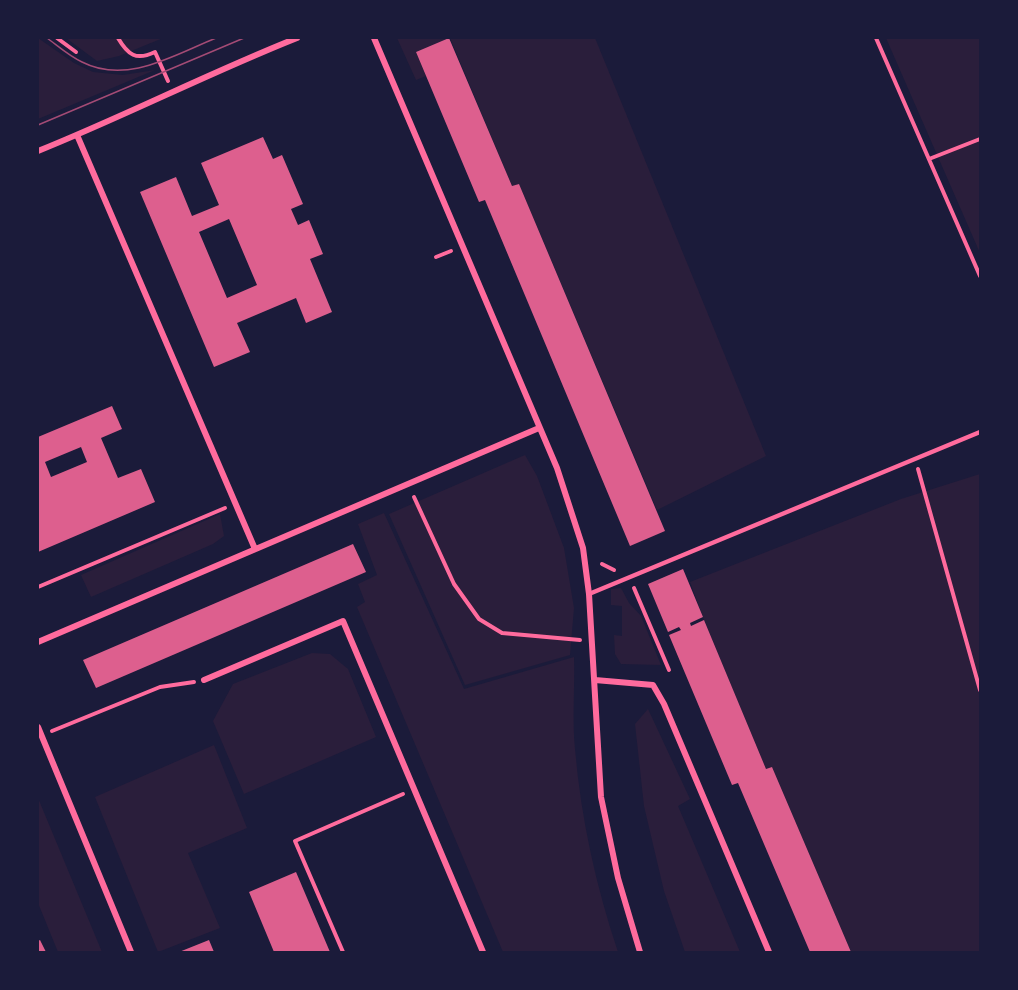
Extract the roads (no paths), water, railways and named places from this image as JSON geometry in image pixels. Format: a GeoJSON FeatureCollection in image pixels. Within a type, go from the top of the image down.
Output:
{"type":"FeatureCollection","features":[{"type":"Feature","properties":{"kind":"street"},"geometry":{"type":"LineString","coordinates":[[38,151],[173,93],[212,73],[297,38]]}},
{"type":"Feature","properties":{"kind":"street"},"geometry":{"type":"LineString","coordinates":[[374,38],[558,468],[583,548],[589,594],[601,797],[618,878],[640,952]]}},
{"type":"Feature","properties":{"kind":"street"},"geometry":{"type":"LineString","coordinates":[[77,135],[255,549]]}},
{"type":"Feature","properties":{"kind":"street"},"geometry":{"type":"LineString","coordinates":[[38,642],[539,428]]}},
{"type":"Feature","properties":{"kind":"street"},"geometry":{"type":"LineString","coordinates":[[204,680],[343,621],[483,952]]}},
{"type":"Feature","properties":{"kind":"street"},"geometry":{"type":"LineString","coordinates":[[595,680],[653,685],[664,704],[769,952]]}},
{"type":"Feature","properties":{"kind":"street"},"geometry":{"type":"LineString","coordinates":[[38,727],[131,952]]}},
{"type":"Feature","properties":{"kind":"lane"},"geometry":{"type":"LineString","coordinates":[[589,594],[981,432]]}},
{"type":"Feature","properties":{"kind":"tram line"},"geometry":{"type":"LineString","coordinates":[[47,38],[82,62],[99,68],[116,70],[150,65],[216,38]]}},
{"type":"Feature","properties":{"kind":"tram line"},"geometry":{"type":"LineString","coordinates":[[38,125],[244,38]]}}]}
